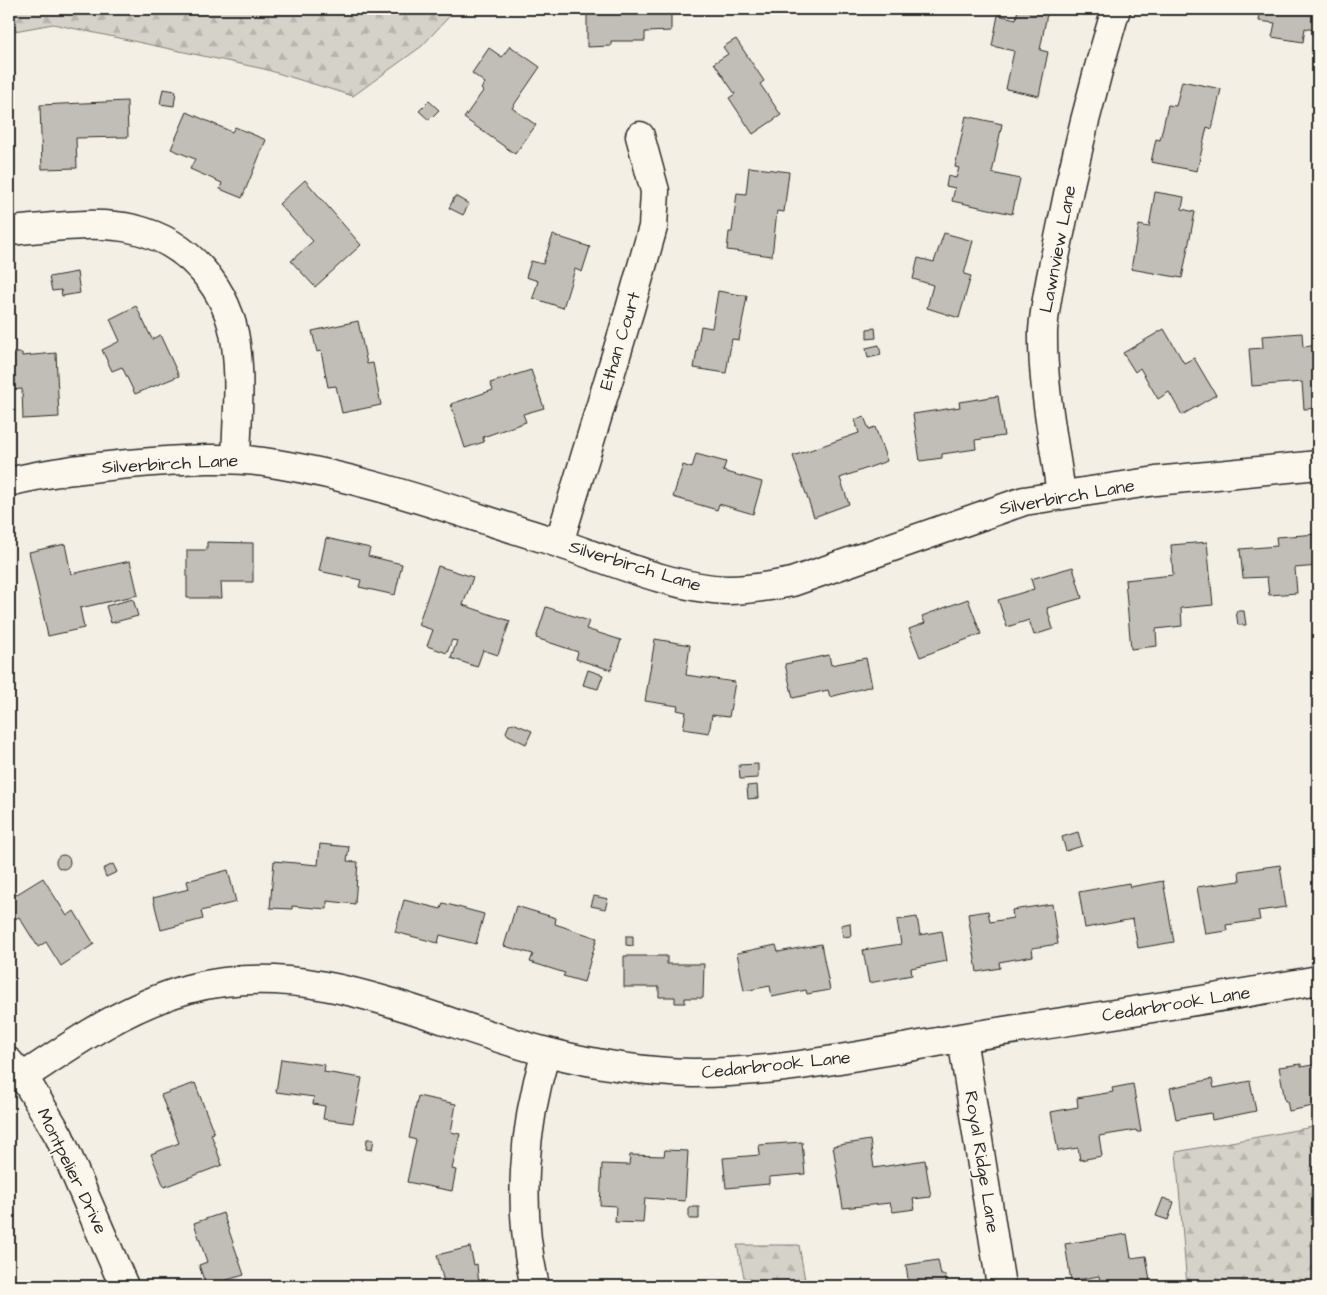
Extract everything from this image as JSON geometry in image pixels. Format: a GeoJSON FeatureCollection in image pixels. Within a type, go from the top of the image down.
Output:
{"type":"FeatureCollection","features":[{"type":"Feature","properties":{"kind":"street","name":"Lawnview Lane"},"geometry":{"type":"LineString","coordinates":[[1061,494],[1048,402],[1044,331],[1048,292],[1066,200],[1098,70],[1116,9]]}},
{"type":"Feature","properties":{"kind":"street","name":"Ethan Court"},"geometry":{"type":"LineString","coordinates":[[558,543],[630,309],[653,227],[655,191],[640,136]]}},
{"type":"Feature","properties":{"kind":"street"},"geometry":{"type":"LineString","coordinates":[[9,231],[87,226],[133,229],[154,236],[179,249],[202,268],[222,300],[236,343],[239,374],[236,459]]}},
{"type":"Feature","properties":{"kind":"street","name":"Silverbirch Lane"},"geometry":{"type":"LineString","coordinates":[[9,482],[61,472],[114,465],[188,460],[236,459],[276,464],[321,473],[558,543],[679,583],[728,590],[759,588],[792,582],[832,570],[996,509],[1061,494],[1229,472],[1318,464]]}},
{"type":"Feature","properties":{"kind":"street","name":"Cedarbrook Lane"},"geometry":{"type":"LineString","coordinates":[[16,1069],[155,1000],[190,989],[242,980],[290,980],[334,986],[367,994],[546,1052],[656,1071],[709,1072],[766,1069],[813,1063],[1318,980]]}},
{"type":"Feature","properties":{"kind":"street","name":"Royal Ridge Lane"},"geometry":{"type":"LineString","coordinates":[[962,1038],[1001,1286]]}},
{"type":"Feature","properties":{"kind":"street"},"geometry":{"type":"LineString","coordinates":[[535,1286],[525,1223],[524,1182],[527,1139],[539,1074],[546,1052]]}},
{"type":"Feature","properties":{"kind":"street","name":"Montpelier Drive"},"geometry":{"type":"LineString","coordinates":[[16,1069],[59,1136],[124,1286]]}},
{"type":"Feature","properties":{"kind":"green space"},"geometry":{"type":"Polygon","coordinates":[[[9,9],[456,9],[422,46],[353,96],[264,69],[53,24],[9,32],[9,9]]]}},
{"type":"Feature","properties":{"kind":"green space"},"geometry":{"type":"Polygon","coordinates":[[[1318,1126],[1318,1286],[1187,1286],[1176,1152],[1318,1126]]]}},
{"type":"Feature","properties":{"kind":"green space"},"geometry":{"type":"Polygon","coordinates":[[[737,1245],[799,1245],[806,1286],[746,1286],[737,1245]]]}},
{"type":"Feature","properties":{"kind":"building"},"geometry":{"type":"Polygon","coordinates":[[[587,9],[671,9],[671,31],[645,32],[645,41],[611,41],[611,46],[587,47],[587,9]]]}},
{"type":"Feature","properties":{"kind":"building"},"geometry":{"type":"Polygon","coordinates":[[[1018,9],[1047,14],[1040,50],[1048,52],[1039,96],[1006,89],[1014,51],[992,46],[998,15],[1016,19],[1018,9]]]}},
{"type":"Feature","properties":{"kind":"building"},"geometry":{"type":"Polygon","coordinates":[[[1261,9],[1318,9],[1318,31],[1305,28],[1303,42],[1272,37],[1275,23],[1259,21],[1261,9]]]}},
{"type":"Feature","properties":{"kind":"building"},"geometry":{"type":"Polygon","coordinates":[[[736,39],[764,81],[760,84],[781,115],[753,134],[729,98],[735,94],[714,63],[728,54],[723,47],[736,39]]]}},
{"type":"Feature","properties":{"kind":"building"},"geometry":{"type":"Polygon","coordinates":[[[510,46],[540,67],[512,108],[536,125],[515,154],[464,118],[483,91],[481,89],[485,83],[472,73],[489,48],[502,57],[510,46]]]}},
{"type":"Feature","properties":{"kind":"building"},"geometry":{"type":"Polygon","coordinates":[[[1182,81],[1221,89],[1212,129],[1207,127],[1197,171],[1151,162],[1156,139],[1160,140],[1168,105],[1176,106],[1182,81]]]}},
{"type":"Feature","properties":{"kind":"building"},"geometry":{"type":"Polygon","coordinates":[[[163,89],[176,91],[174,106],[160,104],[163,89]]]}},
{"type":"Feature","properties":{"kind":"building"},"geometry":{"type":"Polygon","coordinates":[[[127,101],[128,137],[76,138],[77,168],[42,169],[40,105],[127,101]]]}},
{"type":"Feature","properties":{"kind":"building"},"geometry":{"type":"Polygon","coordinates":[[[429,101],[439,110],[429,120],[419,111],[429,101]]]}},
{"type":"Feature","properties":{"kind":"building"},"geometry":{"type":"Polygon","coordinates":[[[187,112],[232,132],[235,127],[266,140],[242,198],[220,189],[222,183],[190,169],[195,159],[171,149],[187,112]]]}},
{"type":"Feature","properties":{"kind":"building"},"geometry":{"type":"Polygon","coordinates":[[[966,116],[1002,124],[992,173],[1020,179],[1012,214],[952,201],[955,188],[946,186],[948,176],[956,178],[959,168],[955,167],[966,116]]]}},
{"type":"Feature","properties":{"kind":"building"},"geometry":{"type":"Polygon","coordinates":[[[749,167],[789,172],[784,212],[777,211],[772,256],[727,250],[729,232],[732,232],[737,193],[746,194],[749,167]]]}},
{"type":"Feature","properties":{"kind":"building"},"geometry":{"type":"Polygon","coordinates":[[[305,180],[361,245],[315,287],[291,261],[313,241],[279,204],[305,180]]]}},
{"type":"Feature","properties":{"kind":"building"},"geometry":{"type":"Polygon","coordinates":[[[1155,192],[1184,197],[1182,209],[1195,212],[1182,278],[1131,269],[1139,225],[1149,227],[1155,192]]]}},
{"type":"Feature","properties":{"kind":"building"},"geometry":{"type":"Polygon","coordinates":[[[455,196],[469,204],[463,215],[449,208],[455,196]]]}},
{"type":"Feature","properties":{"kind":"building"},"geometry":{"type":"Polygon","coordinates":[[[944,233],[973,241],[964,274],[971,276],[959,318],[927,308],[933,285],[913,279],[918,258],[934,262],[944,233]]]}},
{"type":"Feature","properties":{"kind":"building"},"geometry":{"type":"Polygon","coordinates":[[[553,235],[590,247],[582,272],[575,269],[563,308],[533,298],[538,281],[526,277],[531,261],[543,264],[553,235]]]}},
{"type":"Feature","properties":{"kind":"building"},"geometry":{"type":"Polygon","coordinates":[[[77,272],[80,293],[62,296],[61,290],[52,291],[49,277],[77,272]]]}},
{"type":"Feature","properties":{"kind":"building"},"geometry":{"type":"Polygon","coordinates":[[[718,291],[747,296],[739,340],[732,339],[726,373],[694,368],[701,326],[712,328],[718,291]]]}},
{"type":"Feature","properties":{"kind":"building"},"geometry":{"type":"Polygon","coordinates":[[[136,306],[152,339],[160,335],[179,376],[135,394],[122,367],[112,371],[102,350],[120,341],[110,319],[136,306]]]}},
{"type":"Feature","properties":{"kind":"building"},"geometry":{"type":"Polygon","coordinates":[[[358,321],[367,364],[373,363],[381,405],[342,413],[336,386],[328,387],[321,351],[317,352],[312,331],[358,321]]]}},
{"type":"Feature","properties":{"kind":"building"},"geometry":{"type":"Polygon","coordinates":[[[875,328],[876,338],[867,339],[867,329],[875,328]]]}},
{"type":"Feature","properties":{"kind":"building"},"geometry":{"type":"Polygon","coordinates":[[[1164,329],[1184,363],[1194,358],[1216,395],[1182,415],[1169,392],[1158,399],[1140,368],[1135,372],[1123,353],[1164,329]]]}},
{"type":"Feature","properties":{"kind":"building"},"geometry":{"type":"Polygon","coordinates":[[[1302,333],[1303,347],[1318,345],[1318,408],[1304,409],[1302,382],[1252,386],[1249,349],[1263,348],[1262,336],[1302,333]]]}},
{"type":"Feature","properties":{"kind":"building"},"geometry":{"type":"Polygon","coordinates":[[[879,345],[881,355],[868,358],[866,348],[879,345]]]}},
{"type":"Feature","properties":{"kind":"building"},"geometry":{"type":"Polygon","coordinates":[[[9,353],[22,353],[22,356],[56,353],[59,417],[23,419],[22,389],[9,390],[9,353]]]}},
{"type":"Feature","properties":{"kind":"building"},"geometry":{"type":"Polygon","coordinates":[[[531,370],[544,408],[523,414],[526,422],[483,437],[484,442],[465,448],[451,404],[493,390],[490,383],[531,370]]]}},
{"type":"Feature","properties":{"kind":"building"},"geometry":{"type":"Polygon","coordinates":[[[998,396],[1004,436],[975,440],[976,449],[942,454],[942,458],[920,461],[913,414],[960,407],[959,402],[998,396]]]}},
{"type":"Feature","properties":{"kind":"building"},"geometry":{"type":"Polygon","coordinates":[[[864,417],[869,429],[875,427],[887,461],[840,478],[849,504],[814,517],[793,456],[859,433],[855,420],[864,417]]]}},
{"type":"Feature","properties":{"kind":"building"},"geometry":{"type":"Polygon","coordinates":[[[696,454],[726,462],[723,471],[762,482],[753,514],[719,504],[717,510],[673,497],[683,465],[692,468],[696,454]]]}},
{"type":"Feature","properties":{"kind":"building"},"geometry":{"type":"Polygon","coordinates":[[[1318,534],[1318,566],[1295,568],[1297,593],[1269,595],[1267,577],[1243,578],[1240,549],[1277,546],[1276,537],[1318,534]]]}},
{"type":"Feature","properties":{"kind":"building"},"geometry":{"type":"Polygon","coordinates":[[[326,538],[370,548],[368,556],[402,564],[395,595],[359,587],[361,580],[319,571],[326,538]]]}},
{"type":"Feature","properties":{"kind":"building"},"geometry":{"type":"Polygon","coordinates":[[[207,542],[253,543],[253,582],[221,582],[222,598],[187,598],[187,550],[207,550],[207,542]]]}},
{"type":"Feature","properties":{"kind":"building"},"geometry":{"type":"Polygon","coordinates":[[[1207,542],[1213,605],[1181,608],[1182,626],[1156,629],[1157,646],[1131,649],[1125,580],[1173,575],[1171,545],[1207,542]]]}},
{"type":"Feature","properties":{"kind":"building"},"geometry":{"type":"Polygon","coordinates":[[[65,544],[71,574],[130,561],[138,595],[80,608],[84,628],[48,636],[29,552],[65,544]]]}},
{"type":"Feature","properties":{"kind":"building"},"geometry":{"type":"Polygon","coordinates":[[[438,566],[473,577],[463,605],[510,621],[498,655],[483,650],[477,667],[451,658],[457,641],[452,640],[447,653],[427,646],[433,630],[418,625],[438,566]]]}},
{"type":"Feature","properties":{"kind":"building"},"geometry":{"type":"Polygon","coordinates":[[[1073,567],[1082,598],[1047,608],[1053,629],[1034,635],[1029,620],[1007,627],[998,600],[1034,589],[1031,579],[1073,567]]]}},
{"type":"Feature","properties":{"kind":"building"},"geometry":{"type":"Polygon","coordinates":[[[133,599],[138,616],[111,623],[106,606],[133,599]]]}},
{"type":"Feature","properties":{"kind":"building"},"geometry":{"type":"Polygon","coordinates":[[[968,599],[981,634],[920,657],[909,629],[925,623],[922,616],[968,599]]]}},
{"type":"Feature","properties":{"kind":"building"},"geometry":{"type":"Polygon","coordinates":[[[546,607],[589,621],[586,629],[621,640],[611,670],[576,659],[578,652],[536,638],[546,607]]]}},
{"type":"Feature","properties":{"kind":"building"},"geometry":{"type":"Polygon","coordinates":[[[1236,611],[1244,611],[1246,625],[1238,625],[1236,611]]]}},
{"type":"Feature","properties":{"kind":"building"},"geometry":{"type":"Polygon","coordinates":[[[655,639],[690,645],[686,675],[735,682],[729,717],[712,715],[709,733],[683,729],[686,712],[677,710],[678,706],[645,701],[655,639]]]}},
{"type":"Feature","properties":{"kind":"building"},"geometry":{"type":"Polygon","coordinates":[[[829,655],[831,665],[866,658],[872,686],[830,697],[828,690],[793,698],[785,664],[829,655]]]}},
{"type":"Feature","properties":{"kind":"building"},"geometry":{"type":"Polygon","coordinates":[[[588,670],[603,675],[598,689],[583,685],[588,670]]]}},
{"type":"Feature","properties":{"kind":"building"},"geometry":{"type":"Polygon","coordinates":[[[513,723],[532,731],[526,744],[508,735],[506,732],[509,725],[513,723]]]}},
{"type":"Feature","properties":{"kind":"building"},"geometry":{"type":"Polygon","coordinates":[[[758,764],[758,778],[740,779],[739,765],[758,764]]]}},
{"type":"Feature","properties":{"kind":"building"},"geometry":{"type":"Polygon","coordinates":[[[757,785],[758,798],[748,799],[747,786],[757,785]]]}},
{"type":"Feature","properties":{"kind":"building"},"geometry":{"type":"Polygon","coordinates":[[[1078,832],[1082,846],[1066,851],[1062,837],[1078,832]]]}},
{"type":"Feature","properties":{"kind":"building"},"geometry":{"type":"Polygon","coordinates":[[[320,844],[349,847],[347,861],[358,862],[355,904],[327,901],[327,909],[292,906],[292,909],[270,908],[274,861],[318,865],[320,844]]]}},
{"type":"Feature","properties":{"kind":"building"},"geometry":{"type":"Polygon","coordinates":[[[63,855],[68,857],[70,862],[68,867],[63,869],[58,867],[56,862],[58,857],[63,855]]]}},
{"type":"Feature","properties":{"kind":"building"},"geometry":{"type":"Polygon","coordinates":[[[113,864],[117,872],[106,877],[103,869],[113,864]]]}},
{"type":"Feature","properties":{"kind":"building"},"geometry":{"type":"Polygon","coordinates":[[[1280,865],[1286,907],[1258,911],[1260,920],[1226,925],[1227,931],[1205,934],[1197,887],[1240,881],[1239,871],[1280,865]]]}},
{"type":"Feature","properties":{"kind":"building"},"geometry":{"type":"Polygon","coordinates":[[[228,870],[236,902],[201,911],[203,919],[161,930],[153,898],[189,889],[187,881],[228,870]]]}},
{"type":"Feature","properties":{"kind":"building"},"geometry":{"type":"Polygon","coordinates":[[[43,878],[67,916],[74,911],[94,944],[61,966],[46,942],[38,947],[19,917],[15,919],[9,909],[9,899],[43,878]]]}},
{"type":"Feature","properties":{"kind":"building"},"geometry":{"type":"Polygon","coordinates":[[[1163,881],[1174,942],[1138,948],[1133,919],[1085,928],[1079,892],[1129,883],[1130,887],[1163,881]]]}},
{"type":"Feature","properties":{"kind":"building"},"geometry":{"type":"Polygon","coordinates":[[[594,896],[608,899],[605,909],[591,906],[594,896]]]}},
{"type":"Feature","properties":{"kind":"building"},"geometry":{"type":"Polygon","coordinates":[[[404,900],[441,909],[443,903],[484,914],[476,944],[440,935],[438,943],[395,932],[404,900]]]}},
{"type":"Feature","properties":{"kind":"building"},"geometry":{"type":"Polygon","coordinates":[[[1052,904],[1058,944],[1032,948],[1033,956],[999,962],[1000,968],[977,972],[968,914],[988,911],[990,922],[1013,918],[1012,910],[1052,904]]]}},
{"type":"Feature","properties":{"kind":"building"},"geometry":{"type":"Polygon","coordinates":[[[516,906],[556,918],[555,924],[597,938],[584,982],[563,976],[565,973],[530,962],[533,954],[504,946],[516,906]]]}},
{"type":"Feature","properties":{"kind":"building"},"geometry":{"type":"Polygon","coordinates":[[[917,917],[920,935],[942,931],[947,961],[911,968],[912,975],[869,983],[863,950],[901,944],[897,920],[917,917]]]}},
{"type":"Feature","properties":{"kind":"building"},"geometry":{"type":"Polygon","coordinates":[[[850,923],[851,936],[843,937],[841,925],[850,923]]]}},
{"type":"Feature","properties":{"kind":"building"},"geometry":{"type":"Polygon","coordinates":[[[626,936],[633,936],[633,946],[626,945],[626,936]]]}},
{"type":"Feature","properties":{"kind":"building"},"geometry":{"type":"Polygon","coordinates":[[[821,944],[830,990],[807,994],[806,990],[772,997],[770,986],[744,991],[737,953],[776,945],[778,952],[821,944]]]}},
{"type":"Feature","properties":{"kind":"building"},"geometry":{"type":"Polygon","coordinates":[[[624,956],[667,956],[667,964],[704,964],[703,998],[685,998],[685,1003],[675,1003],[675,997],[659,997],[659,987],[624,987],[624,956]]]}},
{"type":"Feature","properties":{"kind":"building"},"geometry":{"type":"Polygon","coordinates":[[[281,1059],[325,1065],[324,1072],[362,1078],[353,1123],[323,1119],[325,1106],[313,1104],[314,1097],[276,1092],[281,1059]]]}},
{"type":"Feature","properties":{"kind":"building"},"geometry":{"type":"Polygon","coordinates":[[[1301,1064],[1301,1067],[1318,1064],[1318,1105],[1289,1111],[1287,1101],[1285,1101],[1279,1067],[1301,1064]]]}},
{"type":"Feature","properties":{"kind":"building"},"geometry":{"type":"Polygon","coordinates":[[[1212,1079],[1214,1088],[1250,1081],[1256,1111],[1212,1120],[1211,1113],[1176,1119],[1170,1088],[1212,1079]]]}},
{"type":"Feature","properties":{"kind":"building"},"geometry":{"type":"Polygon","coordinates":[[[195,1083],[214,1133],[211,1134],[222,1165],[164,1187],[151,1154],[179,1143],[161,1095],[195,1083]]]}},
{"type":"Feature","properties":{"kind":"building"},"geometry":{"type":"Polygon","coordinates":[[[1133,1084],[1141,1132],[1136,1130],[1099,1136],[1102,1156],[1080,1160],[1078,1148],[1058,1151],[1051,1112],[1078,1107],[1077,1098],[1113,1092],[1112,1088],[1133,1084]]]}},
{"type":"Feature","properties":{"kind":"building"},"geometry":{"type":"Polygon","coordinates":[[[418,1096],[456,1104],[451,1132],[460,1134],[452,1169],[456,1170],[452,1191],[407,1182],[416,1140],[409,1138],[418,1096]]]}},
{"type":"Feature","properties":{"kind":"building"},"geometry":{"type":"Polygon","coordinates":[[[367,1139],[374,1139],[372,1150],[366,1149],[367,1139]]]}},
{"type":"Feature","properties":{"kind":"building"},"geometry":{"type":"Polygon","coordinates":[[[870,1140],[874,1168],[925,1160],[931,1197],[913,1199],[915,1209],[893,1212],[890,1203],[843,1208],[833,1146],[870,1140]]]}},
{"type":"Feature","properties":{"kind":"building"},"geometry":{"type":"Polygon","coordinates":[[[802,1142],[805,1174],[769,1177],[769,1184],[726,1188],[723,1158],[760,1155],[759,1145],[802,1142]]]}},
{"type":"Feature","properties":{"kind":"building"},"geometry":{"type":"Polygon","coordinates":[[[665,1150],[688,1151],[685,1201],[645,1198],[643,1223],[615,1222],[616,1206],[600,1205],[602,1164],[629,1165],[630,1155],[664,1156],[665,1150]]]}},
{"type":"Feature","properties":{"kind":"building"},"geometry":{"type":"Polygon","coordinates":[[[1163,1198],[1174,1202],[1168,1220],[1156,1216],[1163,1198]]]}},
{"type":"Feature","properties":{"kind":"building"},"geometry":{"type":"Polygon","coordinates":[[[689,1207],[699,1207],[699,1219],[689,1219],[689,1207]]]}},
{"type":"Feature","properties":{"kind":"building"},"geometry":{"type":"Polygon","coordinates":[[[223,1213],[244,1275],[206,1286],[199,1265],[207,1262],[194,1223],[223,1213]]]}},
{"type":"Feature","properties":{"kind":"building"},"geometry":{"type":"Polygon","coordinates":[[[1127,1234],[1131,1258],[1146,1256],[1150,1281],[1138,1283],[1138,1286],[1101,1286],[1099,1276],[1071,1281],[1065,1244],[1127,1234]]]}},
{"type":"Feature","properties":{"kind":"building"},"geometry":{"type":"Polygon","coordinates":[[[470,1247],[474,1265],[477,1264],[479,1286],[445,1286],[437,1255],[470,1247]]]}},
{"type":"Feature","properties":{"kind":"building"},"geometry":{"type":"Polygon","coordinates":[[[938,1260],[941,1275],[945,1275],[947,1286],[909,1286],[906,1265],[938,1260]]]}}]}
